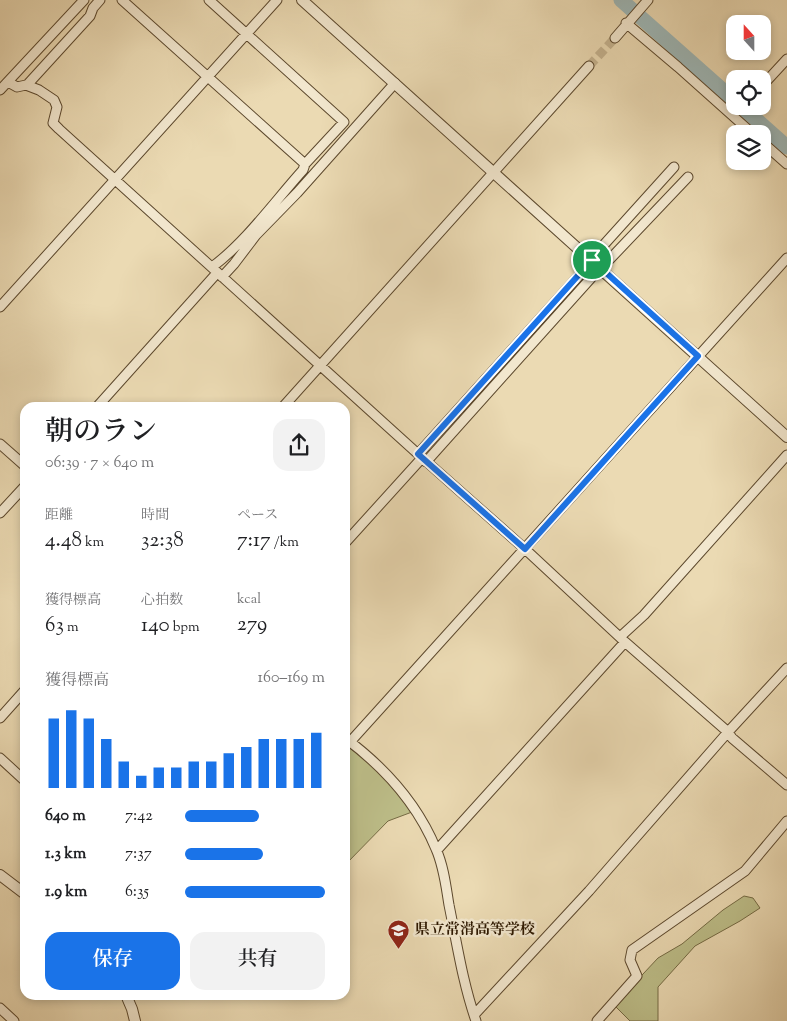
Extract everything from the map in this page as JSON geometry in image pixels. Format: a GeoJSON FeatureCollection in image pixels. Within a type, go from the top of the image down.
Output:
{"type":"FeatureCollection","features":[{"type":"Feature","properties":{"kind":"street"},"geometry":{"type":"LineString","coordinates":[[0,90],[84,0]]}},
{"type":"Feature","properties":{"kind":"street"},"geometry":{"type":"LineString","coordinates":[[27,85],[90,16],[93,8],[100,0]]}},
{"type":"Feature","properties":{"kind":"street"},"geometry":{"type":"LineString","coordinates":[[122,0],[305,164]]}},
{"type":"Feature","properties":{"kind":"street"},"geometry":{"type":"LineString","coordinates":[[101,402],[217,272],[303,170],[305,164],[344,122],[209,0]]}},
{"type":"Feature","properties":{"kind":"street"},"geometry":{"type":"LineString","coordinates":[[0,307],[277,0]]}},
{"type":"Feature","properties":{"kind":"street"},"geometry":{"type":"LineString","coordinates":[[302,0],[787,437]]}},
{"type":"Feature","properties":{"kind":"street"},"geometry":{"type":"LineString","coordinates":[[615,38],[645,3]]}},
{"type":"Feature","properties":{"kind":"street"},"geometry":{"type":"LineString","coordinates":[[628,22],[743,125]]}},
{"type":"Feature","properties":{"kind":"street"},"geometry":{"type":"LineString","coordinates":[[771,76],[787,59]]}},
{"type":"Feature","properties":{"kind":"street"},"geometry":{"type":"LineString","coordinates":[[287,402],[589,66]]}},
{"type":"Feature","properties":{"kind":"street"},"geometry":{"type":"LineString","coordinates":[[8,82],[17,87],[27,85],[54,100],[57,107],[53,123],[114,180],[525,549],[623,640],[728,732],[732,738],[787,784]]}},
{"type":"Feature","properties":{"kind":"street"},"geometry":{"type":"LineString","coordinates":[[217,272],[234,264],[256,236],[395,83]]}},
{"type":"Feature","properties":{"kind":"street"},"geometry":{"type":"LineString","coordinates":[[771,150],[787,164]]}},
{"type":"Feature","properties":{"kind":"street"},"geometry":{"type":"LineString","coordinates":[[609,258],[600,249],[674,166]]}},
{"type":"Feature","properties":{"kind":"street"},"geometry":{"type":"LineString","coordinates":[[350,537],[609,258],[688,177]]}},
{"type":"Feature","properties":{"kind":"street"},"geometry":{"type":"LineString","coordinates":[[350,738],[525,549],[787,258]]}},
{"type":"Feature","properties":{"kind":"street"},"geometry":{"type":"LineString","coordinates":[[422,458],[592,260]]}},
{"type":"Feature","properties":{"kind":"street"},"geometry":{"type":"LineString","coordinates":[[0,444],[20,462]]}},
{"type":"Feature","properties":{"kind":"street"},"geometry":{"type":"LineString","coordinates":[[437,850],[787,455]]}},
{"type":"Feature","properties":{"kind":"street"},"geometry":{"type":"LineString","coordinates":[[0,514],[20,492]]}},
{"type":"Feature","properties":{"kind":"street"},"geometry":{"type":"LineString","coordinates":[[475,1018],[787,668]]}},
{"type":"Feature","properties":{"kind":"street"},"geometry":{"type":"LineString","coordinates":[[0,718],[20,696]]}},
{"type":"Feature","properties":{"kind":"street"},"geometry":{"type":"LineString","coordinates":[[350,742],[394,781],[414,808],[437,850],[444,874],[466,990],[475,1018]]}},
{"type":"Feature","properties":{"kind":"street"},"geometry":{"type":"LineString","coordinates":[[0,758],[20,776]]}},
{"type":"Feature","properties":{"kind":"street"},"geometry":{"type":"LineString","coordinates":[[597,1021],[637,976],[630,960],[632,950],[745,871],[787,821]]}},
{"type":"Feature","properties":{"kind":"street"},"geometry":{"type":"LineString","coordinates":[[0,876],[20,890]]}},
{"type":"Feature","properties":{"kind":"street"},"geometry":{"type":"LineString","coordinates":[[128,1000],[135,1021]]}},
{"type":"Feature","properties":{"kind":"street"},"geometry":{"type":"LineString","coordinates":[[0,1008],[14,1021]]}},
{"type":"Feature","properties":{"kind":"green space"},"geometry":{"type":"Polygon","coordinates":[[[350,748],[394,785],[412,812],[388,821],[350,860],[350,748]]]}},
{"type":"Feature","properties":{"kind":"green space"},"geometry":{"type":"Polygon","coordinates":[[[744,896],[753,898],[760,908],[695,946],[658,987],[658,1021],[630,1021],[614,1005],[658,958],[682,944],[723,910],[744,896]]]}},
{"type":"Feature","properties":{"kind":"waterway"},"geometry":{"type":"LineString","coordinates":[[621,0],[726,93]]}},
{"type":"Feature","properties":{"kind":"waterway"},"geometry":{"type":"LineString","coordinates":[[751,115],[787,147]]}},
{"type":"Feature","properties":{"kind":"tunnel"},"geometry":{"type":"LineString","coordinates":[[589,66],[615,38]]}},
{"type":"Feature","properties":{"kind":"place","name":"県立常滑高等学校"},"geometry":{"type":"Point","coordinates":[399,949]}},
{"type":"Feature","properties":{"kind":"route"},"geometry":{"type":"LineString","coordinates":[[592,260],[698,356],[525,549],[418,454],[592,260]]}}]}
